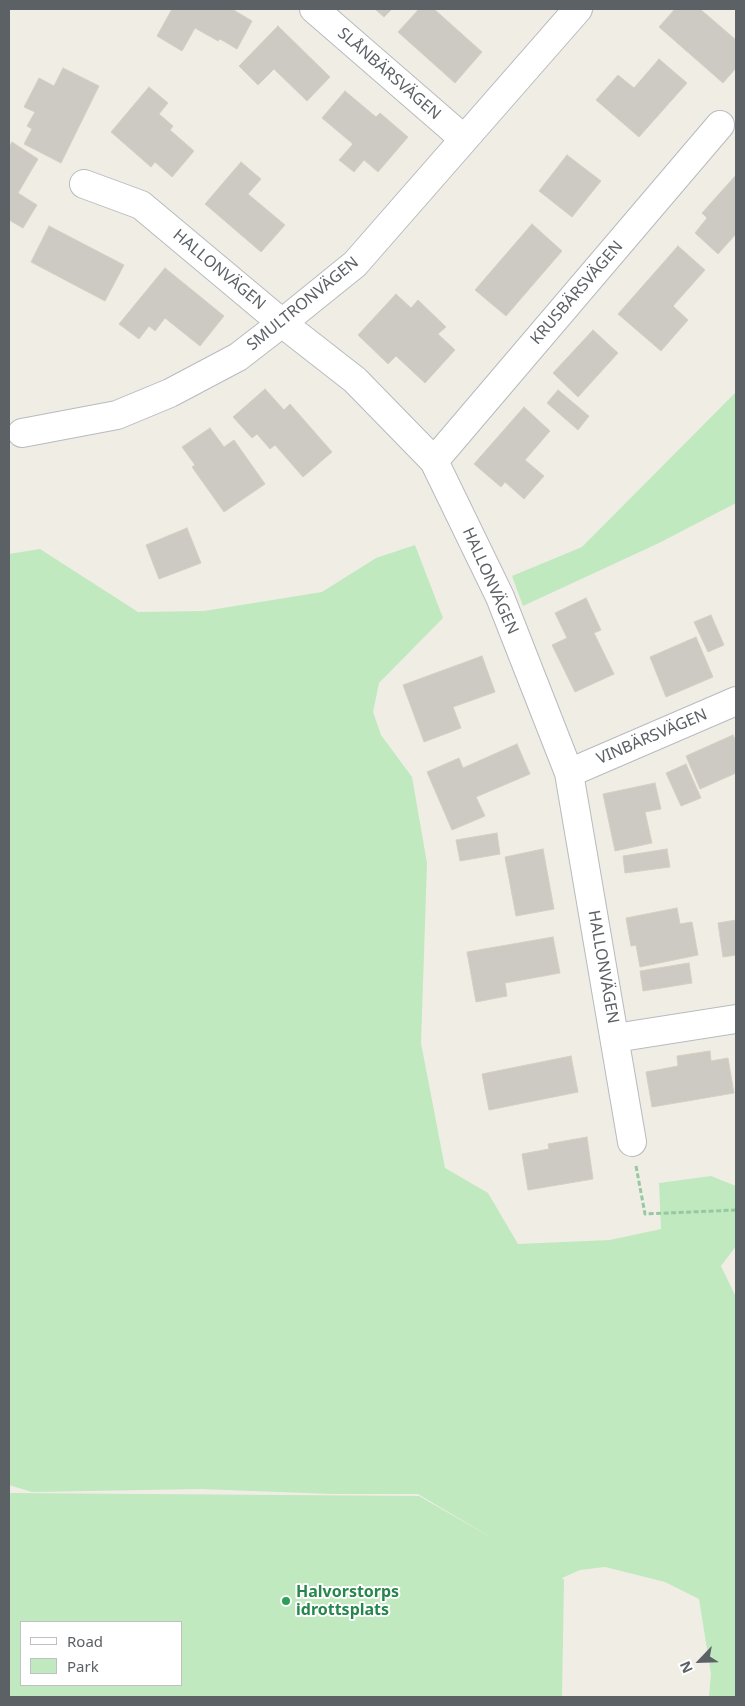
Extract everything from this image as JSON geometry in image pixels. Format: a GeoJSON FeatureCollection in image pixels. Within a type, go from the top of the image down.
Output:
{"type":"FeatureCollection","features":[{"type":"Feature","properties":{"kind":"street","name":"SLÅNBÄRSVÄGEN"},"geometry":{"type":"LineString","coordinates":[[314,9],[464,139]]}},
{"type":"Feature","properties":{"kind":"street","name":"SMULTRONVÄGEN"},"geometry":{"type":"LineString","coordinates":[[22,433],[117,415],[170,393],[238,356],[282,323],[355,264],[578,9]]}},
{"type":"Feature","properties":{"kind":"street","name":"KRUSBÄRSVÄGEN"},"geometry":{"type":"LineString","coordinates":[[434,461],[720,125]]}},
{"type":"Feature","properties":{"kind":"street","name":"HALLONVÄGEN"},"geometry":{"type":"LineString","coordinates":[[84,184],[142,205],[282,323],[355,380],[434,461],[500,597],[569,773],[632,1142]]}},
{"type":"Feature","properties":{"kind":"street","name":"VINBÄRSVÄGEN"},"geometry":{"type":"LineString","coordinates":[[569,773],[736,701]]}},
{"type":"Feature","properties":{"kind":"street"},"geometry":{"type":"LineString","coordinates":[[615,1038],[736,1019]]}},
{"type":"Feature","properties":{"kind":"path"},"geometry":{"type":"LineString","coordinates":[[632,1142],[645,1214],[736,1210]]}},
{"type":"Feature","properties":{"kind":"green space"},"geometry":{"type":"Polygon","coordinates":[[[736,392],[736,503],[659,543],[523,606],[512,576],[582,547],[736,392]]]}},
{"type":"Feature","properties":{"kind":"green space"},"geometry":{"type":"Polygon","coordinates":[[[415,545],[443,618],[379,683],[373,712],[381,735],[412,777],[427,863],[421,1043],[445,1168],[488,1193],[518,1244],[610,1240],[661,1229],[659,1183],[711,1176],[736,1186],[736,1246],[721,1266],[736,1297],[736,1697],[709,1697],[711,1674],[699,1599],[665,1582],[605,1567],[580,1570],[562,1578],[564,1580],[562,1697],[9,1697],[9,1493],[419,1496],[497,1541],[418,1494],[332,1494],[200,1489],[32,1492],[9,1485],[9,554],[40,549],[138,612],[204,611],[322,592],[376,558],[415,545]]]}},
{"type":"Feature","properties":{"kind":"building"},"geometry":{"type":"Polygon","coordinates":[[[172,9],[232,9],[252,21],[237,49],[195,28],[182,51],[157,36],[172,9]]]}},
{"type":"Feature","properties":{"kind":"building"},"geometry":{"type":"Polygon","coordinates":[[[375,9],[392,9],[384,17],[375,9]]]}},
{"type":"Feature","properties":{"kind":"building"},"geometry":{"type":"Polygon","coordinates":[[[419,9],[434,9],[482,52],[455,83],[398,32],[419,9]]]}},
{"type":"Feature","properties":{"kind":"building"},"geometry":{"type":"Polygon","coordinates":[[[675,9],[700,9],[736,40],[736,68],[723,83],[659,27],[675,9]]]}},
{"type":"Feature","properties":{"kind":"building"},"geometry":{"type":"Polygon","coordinates":[[[278,26],[330,77],[307,101],[274,69],[258,85],[239,66],[278,26]]]}},
{"type":"Feature","properties":{"kind":"building"},"geometry":{"type":"Polygon","coordinates":[[[659,59],[687,83],[639,137],[596,100],[618,75],[634,88],[659,59]]]}},
{"type":"Feature","properties":{"kind":"building"},"geometry":{"type":"Polygon","coordinates":[[[63,68],[99,86],[61,163],[24,144],[32,129],[27,126],[35,112],[24,107],[39,78],[54,86],[63,68]]]}},
{"type":"Feature","properties":{"kind":"building"},"geometry":{"type":"Polygon","coordinates":[[[149,87],[168,103],[159,114],[173,126],[170,130],[194,151],[172,177],[155,162],[151,167],[111,132],[149,87]]]}},
{"type":"Feature","properties":{"kind":"building"},"geometry":{"type":"Polygon","coordinates":[[[345,91],[376,117],[380,113],[408,137],[378,172],[364,160],[354,172],[339,160],[353,144],[322,118],[345,91]]]}},
{"type":"Feature","properties":{"kind":"building"},"geometry":{"type":"Polygon","coordinates":[[[12,142],[38,159],[18,193],[37,205],[23,228],[9,220],[9,147],[12,142]]]}},
{"type":"Feature","properties":{"kind":"building"},"geometry":{"type":"Polygon","coordinates":[[[567,155],[601,181],[572,217],[539,191],[567,155]]]}},
{"type":"Feature","properties":{"kind":"building"},"geometry":{"type":"Polygon","coordinates":[[[241,162],[261,179],[248,194],[285,225],[261,252],[205,204],[241,162]]]}},
{"type":"Feature","properties":{"kind":"building"},"geometry":{"type":"Polygon","coordinates":[[[736,175],[736,234],[718,254],[695,233],[707,218],[702,213],[736,175]]]}},
{"type":"Feature","properties":{"kind":"building"},"geometry":{"type":"Polygon","coordinates":[[[532,224],[562,251],[506,316],[475,290],[532,224]]]}},
{"type":"Feature","properties":{"kind":"building"},"geometry":{"type":"Polygon","coordinates":[[[49,226],[124,265],[105,301],[31,262],[49,226]]]}},
{"type":"Feature","properties":{"kind":"building"},"geometry":{"type":"Polygon","coordinates":[[[678,246],[705,270],[673,306],[688,320],[661,351],[618,314],[678,246]]]}},
{"type":"Feature","properties":{"kind":"building"},"geometry":{"type":"Polygon","coordinates":[[[165,268],[224,316],[200,346],[165,318],[155,331],[149,326],[139,339],[119,324],[165,268]]]}},
{"type":"Feature","properties":{"kind":"building"},"geometry":{"type":"Polygon","coordinates":[[[396,294],[411,308],[418,300],[446,327],[438,334],[455,350],[425,383],[396,356],[388,364],[358,335],[396,294]]]}},
{"type":"Feature","properties":{"kind":"building"},"geometry":{"type":"Polygon","coordinates":[[[593,330],[618,353],[578,397],[553,373],[593,330]]]}},
{"type":"Feature","properties":{"kind":"building"},"geometry":{"type":"Polygon","coordinates":[[[265,389],[284,410],[290,404],[332,452],[303,477],[275,445],[270,449],[257,434],[252,438],[233,417],[265,389]]]}},
{"type":"Feature","properties":{"kind":"building"},"geometry":{"type":"Polygon","coordinates":[[[558,390],[589,416],[578,430],[547,403],[558,390]]]}},
{"type":"Feature","properties":{"kind":"building"},"geometry":{"type":"Polygon","coordinates":[[[524,407],[550,431],[525,460],[544,476],[524,499],[505,482],[501,487],[474,464],[524,407]]]}},
{"type":"Feature","properties":{"kind":"building"},"geometry":{"type":"Polygon","coordinates":[[[210,428],[224,447],[234,440],[265,484],[224,512],[192,467],[195,465],[182,447],[210,428]]]}},
{"type":"Feature","properties":{"kind":"building"},"geometry":{"type":"Polygon","coordinates":[[[187,528],[201,563],[159,579],[146,545],[187,528]]]}},
{"type":"Feature","properties":{"kind":"building"},"geometry":{"type":"Polygon","coordinates":[[[586,598],[601,630],[594,633],[614,674],[575,692],[552,645],[567,638],[555,613],[586,598]]]}},
{"type":"Feature","properties":{"kind":"building"},"geometry":{"type":"Polygon","coordinates":[[[711,615],[724,645],[708,652],[694,622],[711,615]]]}},
{"type":"Feature","properties":{"kind":"building"},"geometry":{"type":"Polygon","coordinates":[[[696,637],[713,677],[666,697],[650,657],[696,637]]]}},
{"type":"Feature","properties":{"kind":"building"},"geometry":{"type":"Polygon","coordinates":[[[482,656],[495,692],[453,707],[461,728],[424,742],[403,685],[482,656]]]}},
{"type":"Feature","properties":{"kind":"building"},"geometry":{"type":"Polygon","coordinates":[[[733,735],[736,742],[736,773],[700,789],[686,756],[733,735]]]}},
{"type":"Feature","properties":{"kind":"building"},"geometry":{"type":"Polygon","coordinates":[[[517,744],[530,774],[476,797],[485,816],[452,830],[427,772],[459,758],[463,768],[517,744]]]}},
{"type":"Feature","properties":{"kind":"building"},"geometry":{"type":"Polygon","coordinates":[[[686,764],[701,798],[681,806],[666,773],[686,764]]]}},
{"type":"Feature","properties":{"kind":"building"},"geometry":{"type":"Polygon","coordinates":[[[655,783],[661,809],[645,812],[652,843],[615,851],[603,794],[655,783]]]}},
{"type":"Feature","properties":{"kind":"building"},"geometry":{"type":"Polygon","coordinates":[[[497,833],[500,854],[460,861],[456,840],[497,833]]]}},
{"type":"Feature","properties":{"kind":"building"},"geometry":{"type":"Polygon","coordinates":[[[543,849],[554,909],[516,916],[505,857],[543,849]]]}},
{"type":"Feature","properties":{"kind":"building"},"geometry":{"type":"Polygon","coordinates":[[[667,849],[670,867],[625,873],[623,856],[667,849]]]}},
{"type":"Feature","properties":{"kind":"building"},"geometry":{"type":"Polygon","coordinates":[[[677,908],[680,924],[692,922],[698,955],[640,967],[636,945],[631,946],[626,918],[677,908]]]}},
{"type":"Feature","properties":{"kind":"building"},"geometry":{"type":"Polygon","coordinates":[[[736,920],[736,955],[723,957],[718,923],[736,920]]]}},
{"type":"Feature","properties":{"kind":"building"},"geometry":{"type":"Polygon","coordinates":[[[553,937],[560,973],[505,983],[507,996],[476,1002],[467,952],[553,937]]]}},
{"type":"Feature","properties":{"kind":"building"},"geometry":{"type":"Polygon","coordinates":[[[689,963],[692,983],[643,991],[640,971],[689,963]]]}},
{"type":"Feature","properties":{"kind":"building"},"geometry":{"type":"Polygon","coordinates":[[[710,1051],[711,1061],[728,1058],[734,1093],[652,1107],[646,1072],[678,1066],[677,1056],[710,1051]]]}},
{"type":"Feature","properties":{"kind":"building"},"geometry":{"type":"Polygon","coordinates":[[[571,1056],[578,1092],[489,1110],[482,1074],[571,1056]]]}},
{"type":"Feature","properties":{"kind":"building"},"geometry":{"type":"Polygon","coordinates":[[[587,1137],[593,1179],[528,1190],[522,1154],[549,1149],[548,1144],[587,1137]]]}},
{"type":"Feature","properties":{"kind":"place","name":"Halvorstorps idrottsplats"},"geometry":{"type":"Point","coordinates":[286,1601]}}]}
